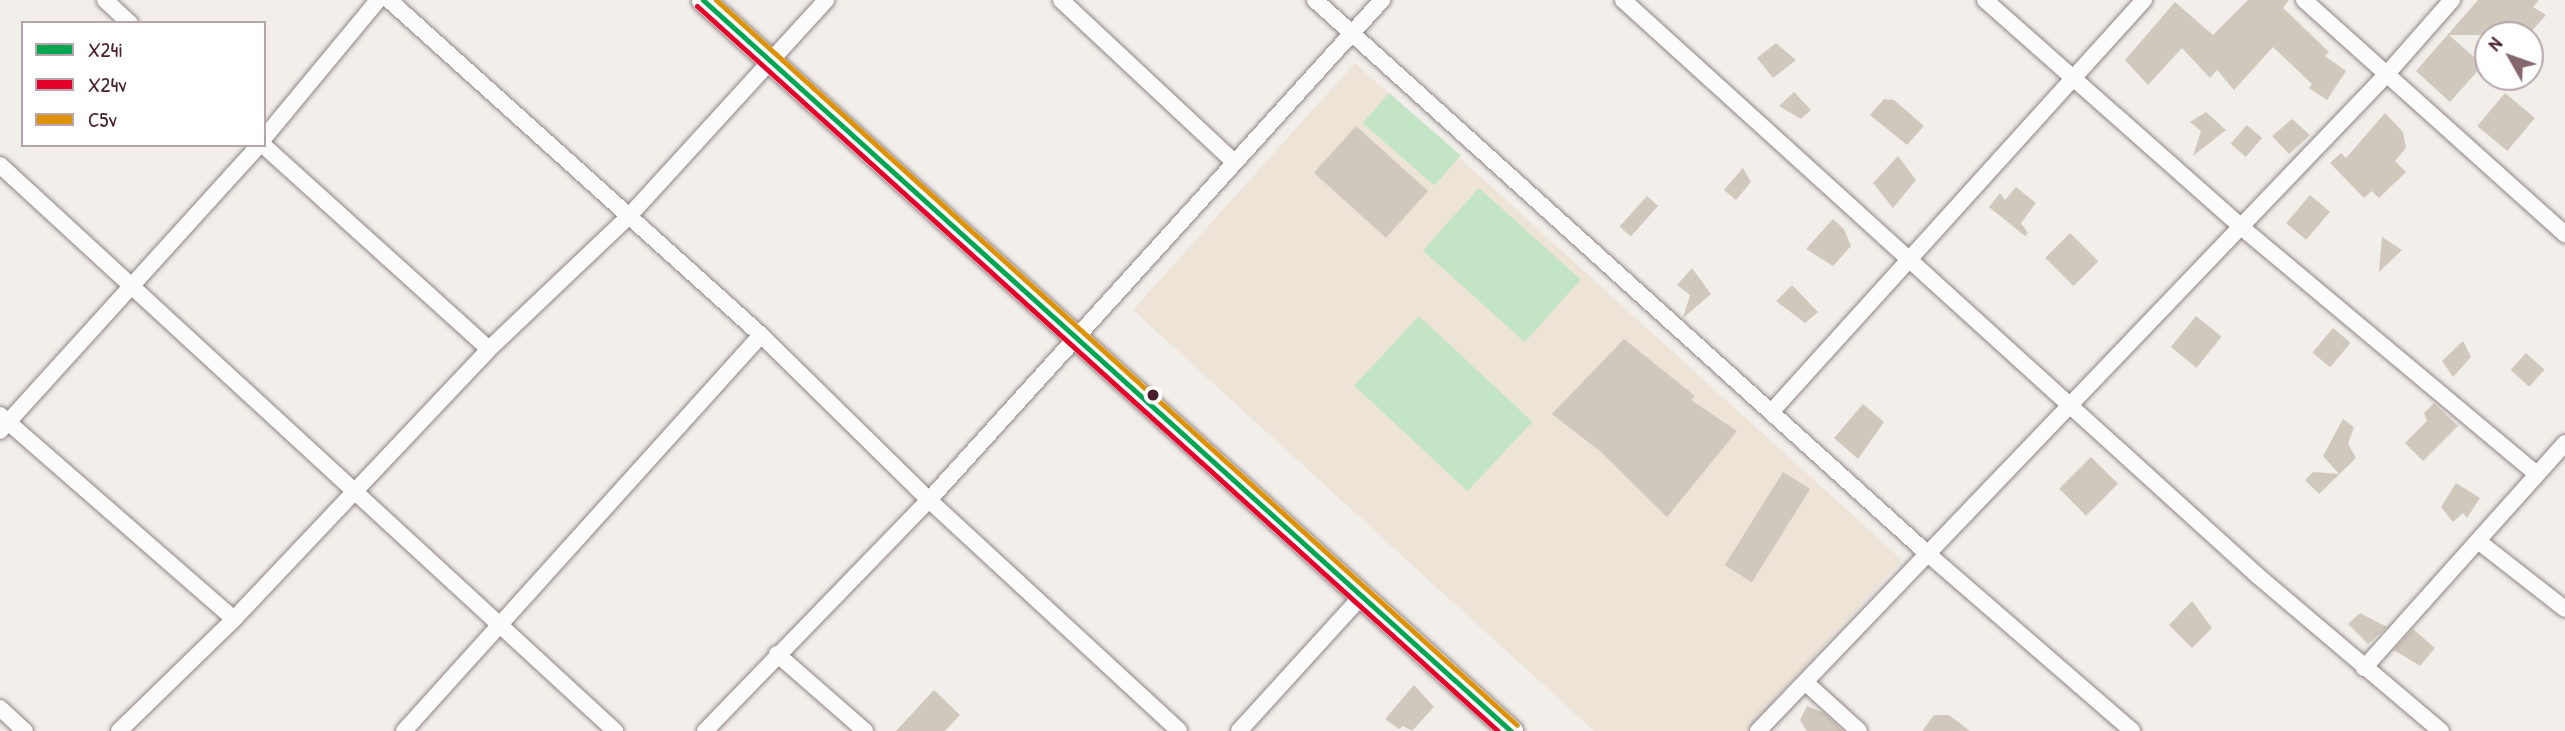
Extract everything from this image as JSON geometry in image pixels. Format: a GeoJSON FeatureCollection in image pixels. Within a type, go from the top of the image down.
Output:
{"type":"FeatureCollection","features":[{"type":"Feature","properties":{"kind":"street"},"geometry":{"type":"LineString","coordinates":[[106,0],[128,21]]}},
{"type":"Feature","properties":{"kind":"street"},"geometry":{"type":"LineString","coordinates":[[266,136],[378,0]]}},
{"type":"Feature","properties":{"kind":"street"},"geometry":{"type":"LineString","coordinates":[[388,0],[761,335],[929,500],[1179,731]]}},
{"type":"Feature","properties":{"kind":"street"},"geometry":{"type":"LineString","coordinates":[[703,0],[1511,731]]}},
{"type":"Feature","properties":{"kind":"street"},"geometry":{"type":"LineString","coordinates":[[119,731],[234,619],[350,491],[489,349],[630,215],[826,0]]}},
{"type":"Feature","properties":{"kind":"street"},"geometry":{"type":"LineString","coordinates":[[1061,0],[1079,6],[1234,162]]}},
{"type":"Feature","properties":{"kind":"street"},"geometry":{"type":"LineString","coordinates":[[1315,0],[1773,410],[1927,554],[2132,731]]}},
{"type":"Feature","properties":{"kind":"street"},"geometry":{"type":"LineString","coordinates":[[705,731],[929,500],[1382,0]]}},
{"type":"Feature","properties":{"kind":"street"},"geometry":{"type":"LineString","coordinates":[[1623,0],[2364,668],[2441,731]]}},
{"type":"Feature","properties":{"kind":"street"},"geometry":{"type":"LineString","coordinates":[[1985,0],[2240,226],[2537,474]]}},
{"type":"Feature","properties":{"kind":"street"},"geometry":{"type":"LineString","coordinates":[[1773,410],[1912,261],[2073,76],[2144,0]]}},
{"type":"Feature","properties":{"kind":"street"},"geometry":{"type":"LineString","coordinates":[[2304,0],[2565,234]]}},
{"type":"Feature","properties":{"kind":"street"},"geometry":{"type":"LineString","coordinates":[[1758,731],[2386,75],[2452,0]]}},
{"type":"Feature","properties":{"kind":"street"},"geometry":{"type":"LineString","coordinates":[[234,619],[3,423],[133,288],[259,147]]}},
{"type":"Feature","properties":{"kind":"street"},"geometry":{"type":"LineString","coordinates":[[263,147],[489,349]]}},
{"type":"Feature","properties":{"kind":"street"},"geometry":{"type":"LineString","coordinates":[[0,165],[350,491],[501,621],[615,731]]}},
{"type":"Feature","properties":{"kind":"street"},"geometry":{"type":"LineString","coordinates":[[404,731],[761,335]]}},
{"type":"Feature","properties":{"kind":"street"},"geometry":{"type":"LineString","coordinates":[[2364,668],[2565,443]]}},
{"type":"Feature","properties":{"kind":"street"},"geometry":{"type":"LineString","coordinates":[[2478,541],[2565,609]]}},
{"type":"Feature","properties":{"kind":"street"},"geometry":{"type":"LineString","coordinates":[[1239,731],[1362,596]]}},
{"type":"Feature","properties":{"kind":"street"},"geometry":{"type":"LineString","coordinates":[[777,654],[865,731]]}},
{"type":"Feature","properties":{"kind":"street"},"geometry":{"type":"LineString","coordinates":[[1805,682],[1858,731]]}},
{"type":"Feature","properties":{"kind":"street"},"geometry":{"type":"LineString","coordinates":[[0,708],[25,731]]}},
{"type":"Feature","properties":{"kind":"shaded area"},"geometry":{"type":"Polygon","coordinates":[[[1355,63],[1902,560],[1746,731],[1594,731],[1133,310],[1355,63]]]}},
{"type":"Feature","properties":{"kind":"green space"},"geometry":{"type":"Polygon","coordinates":[[[1389,93],[1461,155],[1434,186],[1363,123],[1389,93]]]}},
{"type":"Feature","properties":{"kind":"green space"},"geometry":{"type":"Polygon","coordinates":[[[1479,188],[1581,280],[1525,342],[1423,250],[1479,188]]]}},
{"type":"Feature","properties":{"kind":"green space"},"geometry":{"type":"Polygon","coordinates":[[[1419,316],[1532,422],[1468,491],[1354,385],[1419,316]]]}},
{"type":"Feature","properties":{"kind":"building"},"geometry":{"type":"Polygon","coordinates":[[[2248,0],[2289,0],[2283,8],[2329,52],[2325,56],[2346,71],[2327,100],[2309,88],[2312,84],[2273,47],[2234,90],[2217,70],[2210,78],[2182,48],[2148,85],[2125,60],[2175,2],[2213,35],[2248,0]]]}},
{"type":"Feature","properties":{"kind":"building"},"geometry":{"type":"Polygon","coordinates":[[[2478,0],[2539,0],[2533,7],[2546,15],[2541,21],[2474,21],[2474,35],[2449,35],[2474,57],[2474,75],[2450,102],[2416,71],[2478,0]]]}},
{"type":"Feature","properties":{"kind":"building"},"geometry":{"type":"Polygon","coordinates":[[[1776,43],[1796,60],[1773,78],[1757,58],[1776,43]]]}},
{"type":"Feature","properties":{"kind":"building"},"geometry":{"type":"Polygon","coordinates":[[[1794,92],[1811,110],[1801,119],[1779,106],[1794,92]]]}},
{"type":"Feature","properties":{"kind":"building"},"geometry":{"type":"Polygon","coordinates":[[[2505,93],[2535,118],[2507,151],[2477,126],[2505,93]]]}},
{"type":"Feature","properties":{"kind":"building"},"geometry":{"type":"Polygon","coordinates":[[[1884,99],[1894,100],[1924,126],[1907,145],[1870,115],[1884,99]]]}},
{"type":"Feature","properties":{"kind":"building"},"geometry":{"type":"Polygon","coordinates":[[[2206,112],[2226,130],[2193,156],[2201,131],[2190,122],[2206,112]]]}},
{"type":"Feature","properties":{"kind":"building"},"geometry":{"type":"Polygon","coordinates":[[[2385,113],[2403,132],[2406,148],[2395,161],[2406,172],[2379,198],[2372,191],[2364,198],[2330,163],[2341,153],[2346,158],[2385,113]]]}},
{"type":"Feature","properties":{"kind":"building"},"geometry":{"type":"Polygon","coordinates":[[[2292,119],[2310,135],[2289,154],[2272,136],[2292,119]]]}},
{"type":"Feature","properties":{"kind":"building"},"geometry":{"type":"Polygon","coordinates":[[[2247,125],[2262,138],[2246,157],[2231,144],[2247,125]]]}},
{"type":"Feature","properties":{"kind":"building"},"geometry":{"type":"Polygon","coordinates":[[[1356,126],[1428,191],[1386,238],[1314,173],[1356,126]]]}},
{"type":"Feature","properties":{"kind":"building"},"geometry":{"type":"Polygon","coordinates":[[[1898,156],[1916,180],[1893,208],[1873,183],[1898,156]]]}},
{"type":"Feature","properties":{"kind":"building"},"geometry":{"type":"Polygon","coordinates":[[[1743,168],[1751,182],[1736,200],[1724,190],[1743,168]]]}},
{"type":"Feature","properties":{"kind":"building"},"geometry":{"type":"Polygon","coordinates":[[[2016,187],[2036,203],[2021,223],[2028,233],[2025,236],[1989,207],[2000,193],[2005,200],[2016,187]]]}},
{"type":"Feature","properties":{"kind":"building"},"geometry":{"type":"Polygon","coordinates":[[[2310,195],[2330,212],[2306,240],[2286,223],[2310,195]]]}},
{"type":"Feature","properties":{"kind":"building"},"geometry":{"type":"Polygon","coordinates":[[[1647,196],[1658,206],[1631,237],[1620,226],[1647,196]]]}},
{"type":"Feature","properties":{"kind":"building"},"geometry":{"type":"Polygon","coordinates":[[[1833,219],[1844,229],[1851,246],[1833,266],[1806,249],[1833,219]]]}},
{"type":"Feature","properties":{"kind":"building"},"geometry":{"type":"Polygon","coordinates":[[[2070,233],[2098,261],[2074,286],[2045,258],[2070,233]]]}},
{"type":"Feature","properties":{"kind":"building"},"geometry":{"type":"Polygon","coordinates":[[[2382,237],[2402,250],[2379,272],[2382,237]]]}},
{"type":"Feature","properties":{"kind":"building"},"geometry":{"type":"Polygon","coordinates":[[[1692,268],[1711,294],[1683,318],[1690,295],[1677,285],[1692,268]]]}},
{"type":"Feature","properties":{"kind":"building"},"geometry":{"type":"Polygon","coordinates":[[[1792,285],[1818,312],[1805,323],[1776,301],[1792,285]]]}},
{"type":"Feature","properties":{"kind":"building"},"geometry":{"type":"Polygon","coordinates":[[[2196,316],[2222,337],[2196,368],[2171,347],[2196,316]]]}},
{"type":"Feature","properties":{"kind":"building"},"geometry":{"type":"Polygon","coordinates":[[[2333,328],[2351,343],[2330,367],[2312,353],[2333,328]]]}},
{"type":"Feature","properties":{"kind":"building"},"geometry":{"type":"Polygon","coordinates":[[[1624,339],[1695,396],[1691,400],[1737,431],[1667,517],[1601,452],[1552,414],[1624,339]]]}},
{"type":"Feature","properties":{"kind":"building"},"geometry":{"type":"Polygon","coordinates":[[[2463,341],[2471,357],[2453,377],[2442,361],[2463,341]]]}},
{"type":"Feature","properties":{"kind":"building"},"geometry":{"type":"Polygon","coordinates":[[[2526,353],[2545,370],[2529,387],[2511,370],[2526,353]]]}},
{"type":"Feature","properties":{"kind":"building"},"geometry":{"type":"Polygon","coordinates":[[[2434,403],[2458,426],[2423,461],[2405,443],[2427,421],[2424,413],[2434,403]]]}},
{"type":"Feature","properties":{"kind":"building"},"geometry":{"type":"Polygon","coordinates":[[[1863,404],[1884,422],[1858,459],[1834,438],[1863,404]]]}},
{"type":"Feature","properties":{"kind":"building"},"geometry":{"type":"Polygon","coordinates":[[[2343,419],[2354,427],[2348,444],[2356,458],[2319,494],[2305,480],[2313,472],[2339,474],[2323,456],[2343,419]]]}},
{"type":"Feature","properties":{"kind":"building"},"geometry":{"type":"Polygon","coordinates":[[[2091,457],[2118,484],[2086,516],[2059,489],[2091,457]]]}},
{"type":"Feature","properties":{"kind":"building"},"geometry":{"type":"Polygon","coordinates":[[[1783,472],[1810,489],[1752,582],[1725,565],[1783,472]]]}},
{"type":"Feature","properties":{"kind":"building"},"geometry":{"type":"Polygon","coordinates":[[[2456,483],[2480,498],[2467,518],[2463,513],[2453,522],[2441,507],[2456,483]]]}},
{"type":"Feature","properties":{"kind":"building"},"geometry":{"type":"Polygon","coordinates":[[[2192,601],[2212,628],[2192,648],[2169,625],[2192,601]]]}},
{"type":"Feature","properties":{"kind":"building"},"geometry":{"type":"Polygon","coordinates":[[[2360,613],[2387,627],[2368,644],[2348,624],[2360,613]]]}},
{"type":"Feature","properties":{"kind":"building"},"geometry":{"type":"Polygon","coordinates":[[[2413,629],[2435,648],[2420,666],[2394,650],[2413,629]]]}},
{"type":"Feature","properties":{"kind":"building"},"geometry":{"type":"Polygon","coordinates":[[[1414,685],[1434,707],[1412,731],[1403,726],[1399,729],[1385,719],[1414,685]]]}},
{"type":"Feature","properties":{"kind":"building"},"geometry":{"type":"Polygon","coordinates":[[[934,690],[960,715],[945,731],[896,731],[934,690]]]}},
{"type":"Feature","properties":{"kind":"building"},"geometry":{"type":"Polygon","coordinates":[[[1807,706],[1824,713],[1843,731],[1807,731],[1800,720],[1807,706]]]}},
{"type":"Feature","properties":{"kind":"building"},"geometry":{"type":"Polygon","coordinates":[[[1934,715],[1949,715],[1970,731],[1922,731],[1934,715]]]}},
{"type":"Feature","properties":{"kind":"transit line","name":"X24i"},"geometry":{"type":"LineString","coordinates":[[703,0],[1511,731]]}},
{"type":"Feature","properties":{"kind":"transit line","name":"C5v"},"geometry":{"type":"LineString","coordinates":[[716,0],[1517,725]]}},
{"type":"Feature","properties":{"kind":"transit line","name":"X24v"},"geometry":{"type":"LineString","coordinates":[[697,6],[1498,731]]}}]}
